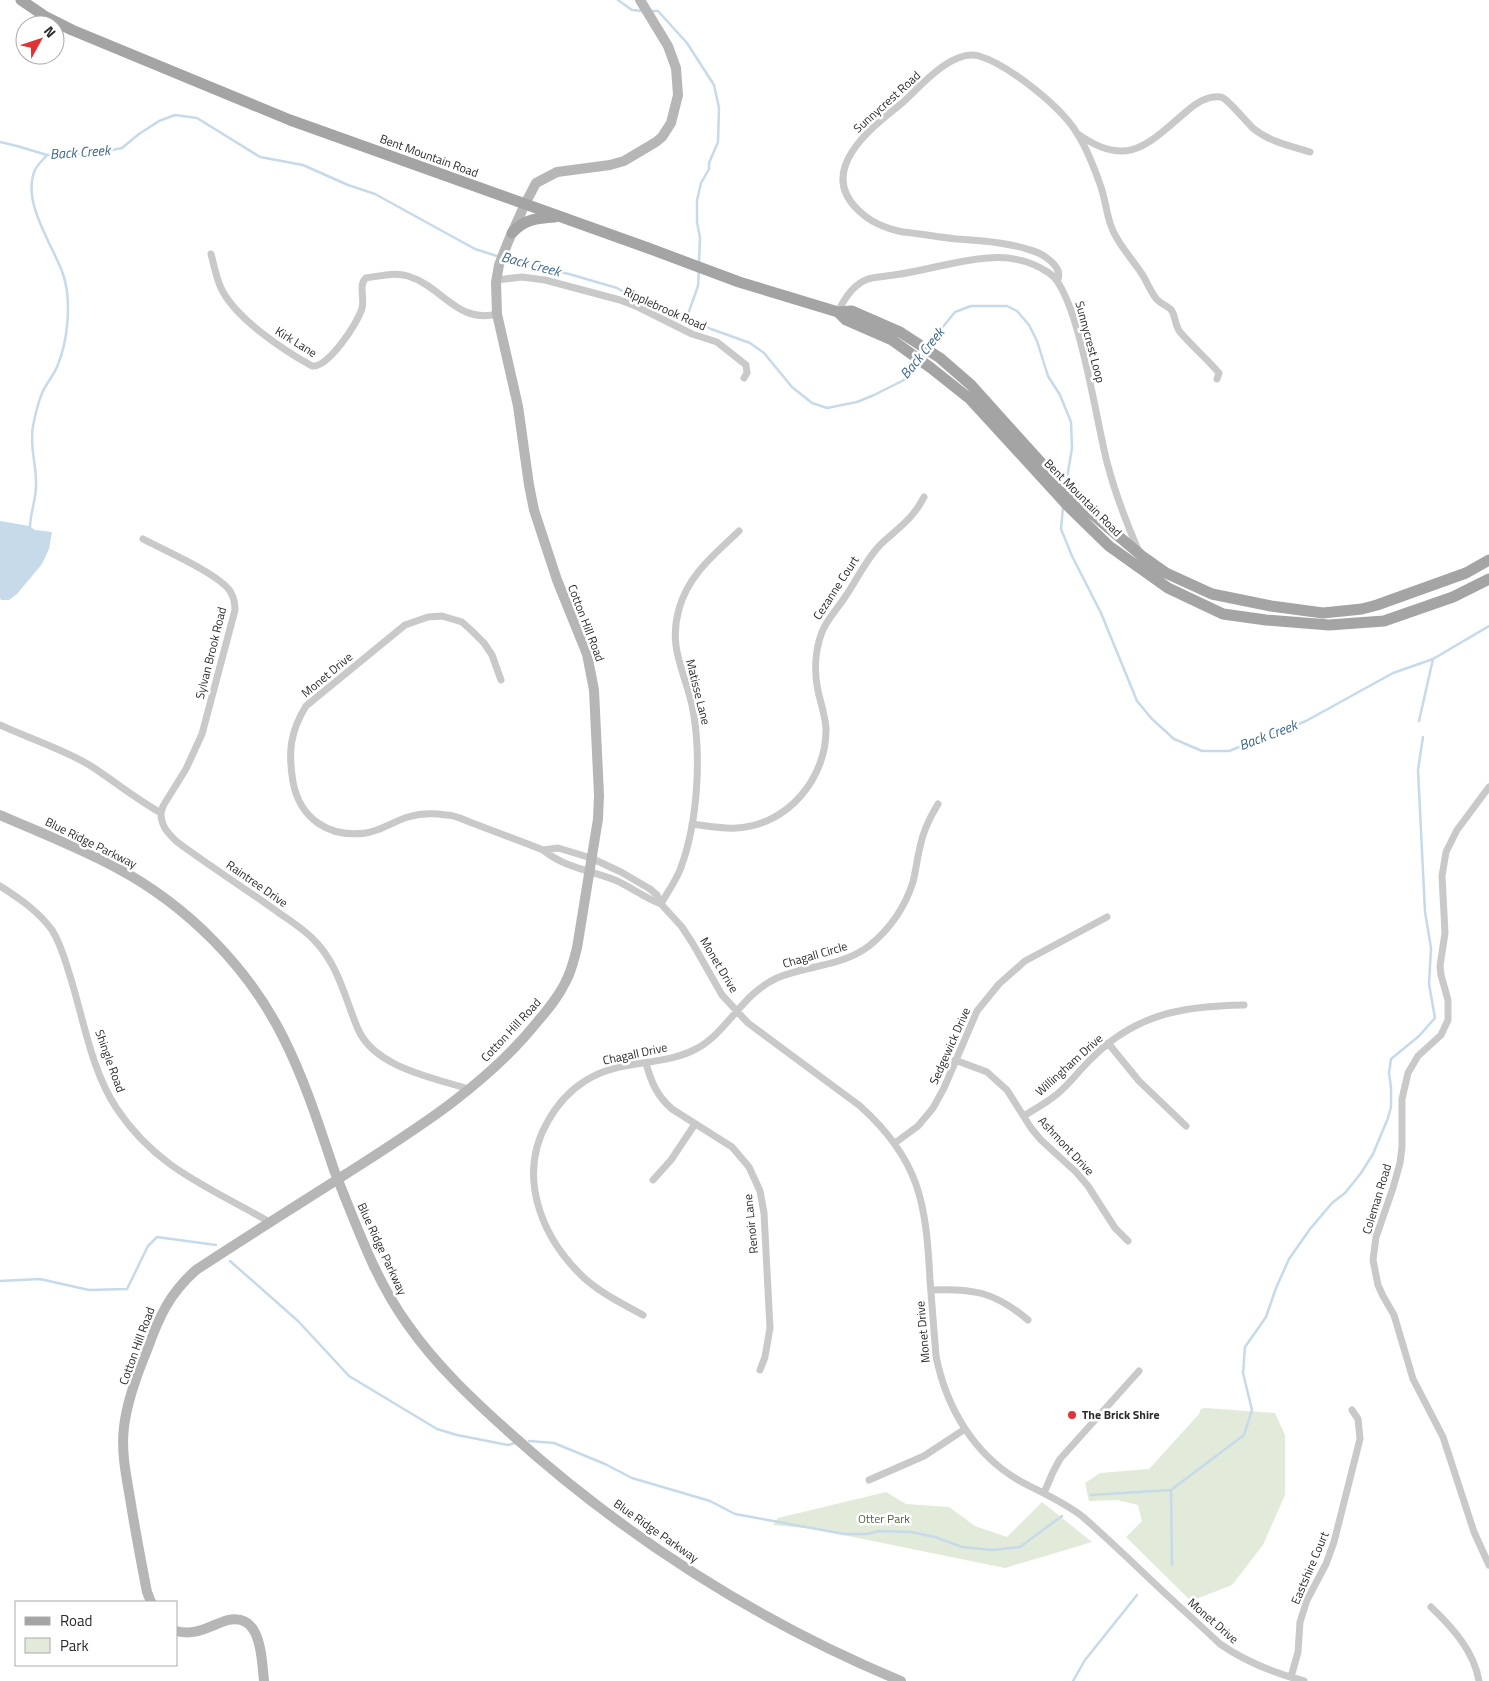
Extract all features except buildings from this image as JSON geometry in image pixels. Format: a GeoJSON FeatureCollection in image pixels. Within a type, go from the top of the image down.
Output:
{"type":"FeatureCollection","features":[{"type":"Feature","properties":{"kind":"main road","name":"Bent Mountain Road"},"geometry":{"type":"LineString","coordinates":[[21,0],[46,17],[72,30],[290,120],[739,282],[838,312],[846,320],[855,318],[900,332],[940,358],[971,385],[1072,497],[1112,532],[1166,574],[1212,594],[1271,606],[1323,613],[1362,609],[1466,573],[1489,560]]}},
{"type":"Feature","properties":{"kind":"main road"},"geometry":{"type":"LineString","coordinates":[[512,233],[518,226],[535,218],[562,217]]}},
{"type":"Feature","properties":{"kind":"main road","name":"Bent Mountain Road"},"geometry":{"type":"LineString","coordinates":[[855,318],[892,340],[932,368],[970,399],[1068,506],[1109,546],[1168,588],[1223,614],[1266,620],[1329,625],[1384,621],[1453,597],[1489,579]]}},
{"type":"Feature","properties":{"kind":"street","name":"Cotton Hill Road"},"geometry":{"type":"LineString","coordinates":[[151,1601],[145,1583],[123,1456],[124,1427],[136,1381],[164,1307],[174,1292],[196,1270],[400,1139],[469,1089],[496,1066],[529,1032],[562,990],[573,964],[598,819],[599,761],[592,672],[582,640],[557,580],[535,515],[518,406],[497,314],[496,280],[499,265],[512,233],[536,183],[546,176],[557,172],[610,165],[624,161],[656,142],[662,137],[671,123],[678,95],[676,68],[668,46],[640,0]]}},
{"type":"Feature","properties":{"kind":"street","name":"Sunnycrest Road"},"geometry":{"type":"LineString","coordinates":[[1057,281],[1059,278],[1055,266],[1041,254],[1032,250],[1012,245],[903,232],[882,227],[863,215],[851,203],[843,186],[844,171],[855,146],[877,122],[945,65],[964,56],[979,56],[1024,82],[1055,108],[1078,134],[1098,146],[1112,150],[1130,151],[1148,143],[1195,104],[1222,97],[1264,136],[1310,152]]}},
{"type":"Feature","properties":{"kind":"street","name":"Sunnycrest Road"},"geometry":{"type":"LineString","coordinates":[[1078,134],[1102,190],[1108,218],[1117,240],[1142,274],[1154,297],[1173,313],[1178,330],[1219,373],[1217,379]]}},
{"type":"Feature","properties":{"kind":"street","name":"Kirk Lane"},"geometry":{"type":"LineString","coordinates":[[211,254],[222,289],[233,306],[272,341],[312,366],[319,365],[326,360],[352,328],[362,307],[362,284],[366,278],[390,274],[409,276],[431,288],[467,313],[486,316],[497,314]]}},
{"type":"Feature","properties":{"kind":"street","name":"Sunnycrest Loop"},"geometry":{"type":"LineString","coordinates":[[838,312],[848,294],[868,279],[976,259],[1003,257],[1017,260],[1051,274],[1067,297],[1082,350],[1110,475],[1126,523],[1142,556]]}},
{"type":"Feature","properties":{"kind":"street","name":"Ripplebrook Road"},"geometry":{"type":"LineString","coordinates":[[496,280],[522,277],[545,280],[620,300],[638,307],[692,334],[721,345],[746,366],[747,373],[744,378]]}},
{"type":"Feature","properties":{"kind":"street","name":"Cezanne Court"},"geometry":{"type":"LineString","coordinates":[[692,824],[738,828],[762,823],[787,809],[807,789],[820,765],[826,739],[816,672],[816,658],[823,630],[873,552],[911,519],[924,498]]}},
{"type":"Feature","properties":{"kind":"street","name":"Matisse Lane"},"geometry":{"type":"LineString","coordinates":[[661,904],[680,869],[692,824],[696,786],[698,742],[691,702],[677,655],[676,624],[683,596],[691,581],[701,567],[739,531]]}},
{"type":"Feature","properties":{"kind":"street","name":"Sylvan Brook Road"},"geometry":{"type":"LineString","coordinates":[[143,539],[223,583],[230,589],[235,601],[235,610],[202,734],[196,750],[163,806],[161,813]]}},
{"type":"Feature","properties":{"kind":"street","name":"Monet Drive"},"geometry":{"type":"LineString","coordinates":[[501,680],[492,655],[484,643],[462,622],[442,616],[428,617],[405,625],[306,706],[297,722],[290,743],[290,766],[294,788],[299,801],[308,815],[322,828],[340,832],[368,833],[408,817],[424,814],[449,815],[543,850],[554,859],[590,873],[617,880],[661,904]]}},
{"type":"Feature","properties":{"kind":"street"},"geometry":{"type":"LineString","coordinates":[[0,725],[82,762],[141,802],[161,813]]}},
{"type":"Feature","properties":{"kind":"street","name":"Coleman Road"},"geometry":{"type":"LineString","coordinates":[[1489,787],[1458,830],[1446,852],[1442,876],[1445,933],[1440,966],[1448,1000],[1448,1020],[1441,1036],[1418,1056],[1408,1073],[1402,1099],[1400,1163],[1394,1188],[1376,1237],[1373,1260],[1378,1285],[1382,1296],[1394,1315],[1413,1379],[1443,1437],[1474,1532],[1489,1565]]}},
{"type":"Feature","properties":{"kind":"street","name":"Chagall Circle"},"geometry":{"type":"LineString","coordinates":[[736,1011],[762,986],[800,970],[840,962],[856,955],[881,935],[901,910],[908,895],[924,831],[938,804]]}},
{"type":"Feature","properties":{"kind":"street","name":"Raintree Drive"},"geometry":{"type":"LineString","coordinates":[[161,813],[166,831],[176,841],[298,926],[318,945],[334,967],[358,1031],[372,1049],[391,1062],[415,1072],[469,1089]]}},
{"type":"Feature","properties":{"kind":"street","name":"Blue Ridge Parkway"},"geometry":{"type":"LineString","coordinates":[[0,816],[43,833],[123,872],[175,906],[209,937],[249,983],[264,1004],[283,1038],[310,1100],[334,1170],[380,1280],[407,1325],[466,1391],[542,1462],[591,1501],[650,1543],[721,1589],[789,1628],[835,1652],[901,1681]]}},
{"type":"Feature","properties":{"kind":"street","name":"Monet Drive"},"geometry":{"type":"LineString","coordinates":[[543,850],[558,848],[591,858],[637,880],[657,895],[661,904],[682,927],[712,979],[736,1011],[748,1023],[860,1106],[874,1118],[895,1143],[913,1176],[925,1214],[939,1373],[952,1406],[965,1429],[977,1444],[1002,1468],[1018,1480],[1044,1493],[1081,1516],[1220,1644],[1246,1661],[1304,1681]]}},
{"type":"Feature","properties":{"kind":"street","name":"Shingle Road"},"geometry":{"type":"LineString","coordinates":[[0,886],[43,919],[58,941],[100,1076],[126,1122],[170,1166],[188,1178],[271,1223]]}},
{"type":"Feature","properties":{"kind":"street","name":"Sedgewick Drive"},"geometry":{"type":"LineString","coordinates":[[895,1143],[906,1136],[928,1115],[944,1088],[977,1011],[999,984],[1025,961],[1107,917]]}},
{"type":"Feature","properties":{"kind":"street","name":"Willingham Drive"},"geometry":{"type":"LineString","coordinates":[[1024,1116],[1057,1094],[1108,1043],[1143,1022],[1178,1010],[1204,1006],[1244,1005]]}},
{"type":"Feature","properties":{"kind":"street","name":"Chagall Drive"},"geometry":{"type":"LineString","coordinates":[[643,1315],[609,1297],[595,1287],[569,1262],[551,1235],[539,1211],[535,1195],[533,1166],[536,1150],[545,1126],[561,1102],[573,1089],[598,1073],[614,1068],[663,1060],[694,1050],[716,1034],[736,1011]]}},
{"type":"Feature","properties":{"kind":"street"},"geometry":{"type":"LineString","coordinates":[[1108,1043],[1139,1082],[1186,1126]]}},
{"type":"Feature","properties":{"kind":"street","name":"Ashmont Drive"},"geometry":{"type":"LineString","coordinates":[[955,1060],[987,1072],[1007,1090],[1041,1140],[1076,1172],[1088,1186],[1114,1228],[1128,1241]]}},
{"type":"Feature","properties":{"kind":"street","name":"Renoir Lane"},"geometry":{"type":"LineString","coordinates":[[646,1063],[651,1081],[664,1102],[723,1141],[741,1156],[749,1167],[760,1190],[764,1213],[770,1328],[767,1350],[760,1370]]}},
{"type":"Feature","properties":{"kind":"street"},"geometry":{"type":"LineString","coordinates":[[653,1180],[671,1160],[695,1124]]}},
{"type":"Feature","properties":{"kind":"street"},"geometry":{"type":"LineString","coordinates":[[931,1290],[980,1292],[1005,1302],[1028,1320]]}},
{"type":"Feature","properties":{"kind":"street"},"geometry":{"type":"LineString","coordinates":[[1044,1493],[1060,1459],[1139,1371]]}},
{"type":"Feature","properties":{"kind":"street","name":"Eastshire Court"},"geometry":{"type":"LineString","coordinates":[[1290,1677],[1296,1658],[1300,1622],[1307,1600],[1326,1564],[1334,1542],[1360,1439],[1358,1419],[1352,1410]]}},
{"type":"Feature","properties":{"kind":"street"},"geometry":{"type":"LineString","coordinates":[[870,1480],[924,1456],[965,1429]]}},
{"type":"Feature","properties":{"kind":"street"},"geometry":{"type":"LineString","coordinates":[[1431,1607],[1465,1647],[1474,1663],[1479,1681]]}},
{"type":"Feature","properties":{"kind":"street"},"geometry":{"type":"LineString","coordinates":[[178,1632],[200,1632],[216,1624],[234,1619],[248,1624],[258,1636],[264,1681]]}},
{"type":"Feature","properties":{"kind":"green space"},"geometry":{"type":"Polygon","coordinates":[[[1201,1409],[1275,1413],[1285,1435],[1285,1495],[1263,1545],[1232,1585],[1191,1601],[1126,1537],[1142,1521],[1138,1505],[1117,1500],[1089,1501],[1085,1483],[1100,1473],[1149,1469],[1199,1414],[1201,1409]]]}},
{"type":"Feature","properties":{"kind":"green space","name":"Otter Park"},"geometry":{"type":"Polygon","coordinates":[[[886,1492],[906,1504],[949,1507],[975,1526],[1007,1537],[1042,1502],[1092,1542],[1005,1568],[814,1529],[773,1525],[778,1518],[886,1492]]]}},
{"type":"Feature","properties":{"kind":"water"},"geometry":{"type":"Polygon","coordinates":[[[0,521],[29,526],[35,530],[52,532],[49,549],[42,564],[17,594],[9,600],[1,600],[0,598],[0,521]]]}},
{"type":"Feature","properties":{"kind":"waterway"},"geometry":{"type":"LineString","coordinates":[[618,0],[632,10],[643,11]]}},
{"type":"Feature","properties":{"kind":"waterway"},"geometry":{"type":"LineString","coordinates":[[651,11],[658,11],[687,43],[714,85],[719,108],[718,142],[709,163],[709,169],[701,183],[697,200],[697,222],[700,238],[699,262]]}},
{"type":"Feature","properties":{"kind":"waterway","name":"Back Creek"},"geometry":{"type":"LineString","coordinates":[[0,142],[47,155],[97,153],[122,148],[159,121],[175,115],[197,118],[260,157],[303,165],[348,185],[375,194],[475,249],[500,257]]}},
{"type":"Feature","properties":{"kind":"waterway"},"geometry":{"type":"LineString","coordinates":[[30,527],[36,486],[32,441],[33,426],[42,393],[61,357],[68,321],[66,285],[63,274],[40,223],[32,196],[32,182],[35,170],[47,155]]}},
{"type":"Feature","properties":{"kind":"waterway","name":"Back Creek"},"geometry":{"type":"LineString","coordinates":[[505,259],[569,274],[617,288],[628,294],[674,310],[681,316],[711,329],[750,343],[764,353],[792,387],[812,403],[827,408],[857,402],[904,380],[916,362]]}},
{"type":"Feature","properties":{"kind":"waterway"},"geometry":{"type":"LineString","coordinates":[[687,317],[698,286],[699,270]]}},
{"type":"Feature","properties":{"kind":"waterway","name":"Back Creek"},"geometry":{"type":"LineString","coordinates":[[928,345],[955,312],[971,306],[1007,306],[1017,311],[1029,325],[1037,341],[1048,376],[1060,395],[1071,422],[1072,448],[1066,484]]}},
{"type":"Feature","properties":{"kind":"waterway","name":"Back Creek"},"geometry":{"type":"LineString","coordinates":[[1063,507],[1061,529],[1072,556],[1101,613],[1137,701],[1152,719],[1174,739],[1202,751],[1229,751],[1306,721],[1393,673],[1433,659],[1489,626]]}},
{"type":"Feature","properties":{"kind":"waterway"},"geometry":{"type":"LineString","coordinates":[[1419,721],[1433,659]]}},
{"type":"Feature","properties":{"kind":"waterway"},"geometry":{"type":"LineString","coordinates":[[1172,1565],[1171,1490],[1244,1435],[1252,1410],[1243,1373],[1245,1347],[1266,1317],[1289,1259],[1310,1229],[1332,1203],[1345,1193],[1373,1154],[1391,1107],[1389,1073],[1391,1059],[1419,1036],[1435,1018],[1429,984],[1431,948],[1425,912],[1418,770],[1423,737]]}},
{"type":"Feature","properties":{"kind":"waterway"},"geometry":{"type":"LineString","coordinates":[[0,1281],[40,1279],[89,1290],[127,1289],[148,1246],[157,1237],[216,1245]]}},
{"type":"Feature","properties":{"kind":"waterway"},"geometry":{"type":"LineString","coordinates":[[230,1261],[298,1321],[349,1376],[437,1429],[508,1445],[515,1443]]}},
{"type":"Feature","properties":{"kind":"waterway"},"geometry":{"type":"LineString","coordinates":[[529,1441],[554,1443],[605,1464],[632,1478],[710,1501],[735,1514],[844,1534],[867,1534],[879,1531],[911,1532],[935,1537],[962,1547],[992,1550],[1020,1547],[1062,1516]]}},
{"type":"Feature","properties":{"kind":"waterway"},"geometry":{"type":"LineString","coordinates":[[1091,1495],[1171,1490]]}},
{"type":"Feature","properties":{"kind":"waterway"},"geometry":{"type":"LineString","coordinates":[[1073,1681],[1085,1660],[1137,1595]]}},
{"type":"Feature","properties":{"kind":"place","name":"The Brick Shire"},"geometry":{"type":"Point","coordinates":[1072,1415]}}]}
